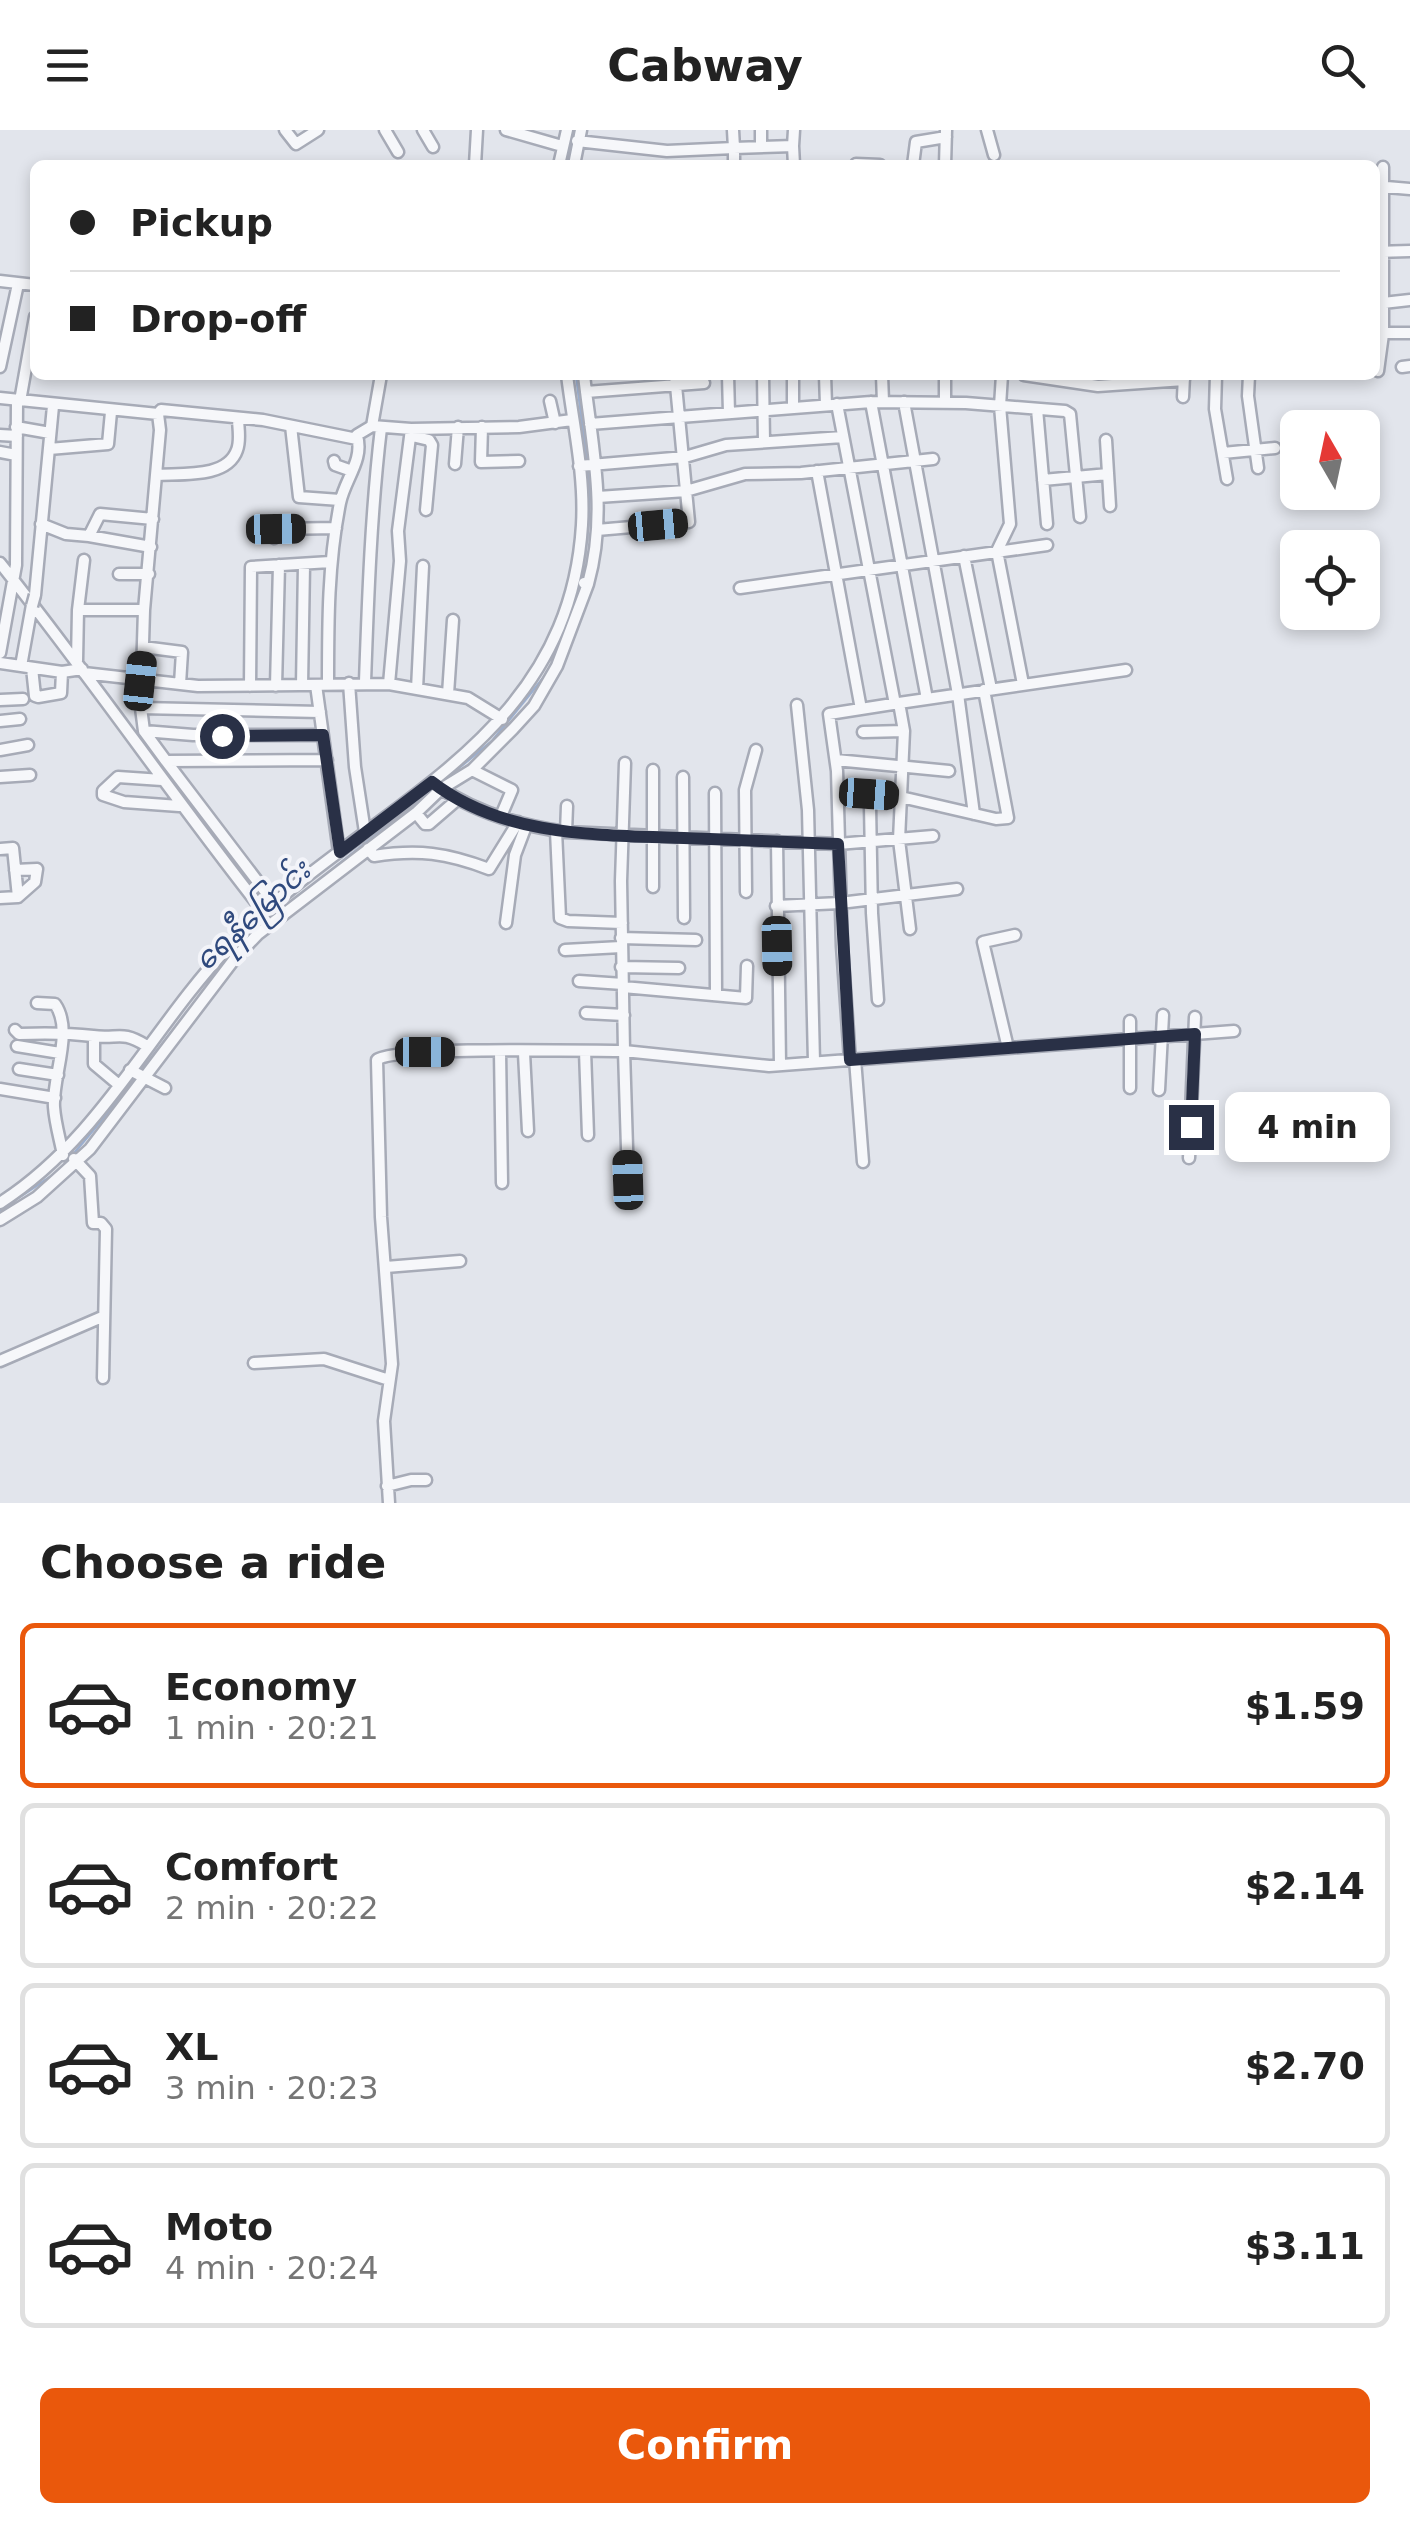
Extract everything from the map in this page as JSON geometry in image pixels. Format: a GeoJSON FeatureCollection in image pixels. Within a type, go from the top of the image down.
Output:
{"type":"FeatureCollection","features":[{"type":"Feature","properties":{"kind":"street"},"geometry":{"type":"LineString","coordinates":[[285,130],[296,144],[318,130]]}},
{"type":"Feature","properties":{"kind":"street"},"geometry":{"type":"LineString","coordinates":[[385,130],[398,152]]}},
{"type":"Feature","properties":{"kind":"street"},"geometry":{"type":"LineString","coordinates":[[423,130],[434,148]]}},
{"type":"Feature","properties":{"kind":"street"},"geometry":{"type":"LineString","coordinates":[[474,160],[477,130]]}},
{"type":"Feature","properties":{"kind":"street"},"geometry":{"type":"LineString","coordinates":[[506,130],[562,146]]}},
{"type":"Feature","properties":{"kind":"street"},"geometry":{"type":"LineString","coordinates":[[560,160],[567,130]]}},
{"type":"Feature","properties":{"kind":"street"},"geometry":{"type":"LineString","coordinates":[[733,130],[734,160]]}},
{"type":"Feature","properties":{"kind":"street"},"geometry":{"type":"LineString","coordinates":[[761,130],[761,147]]}},
{"type":"Feature","properties":{"kind":"street"},"geometry":{"type":"LineString","coordinates":[[794,130],[794,160]]}},
{"type":"Feature","properties":{"kind":"street"},"geometry":{"type":"LineString","coordinates":[[987,130],[994,155]]}},
{"type":"Feature","properties":{"kind":"street"},"geometry":{"type":"LineString","coordinates":[[914,160],[916,142],[946,134],[945,160]]}},
{"type":"Feature","properties":{"kind":"street"},"geometry":{"type":"LineString","coordinates":[[579,136],[668,151],[793,146]]}},
{"type":"Feature","properties":{"kind":"street"},"geometry":{"type":"LineString","coordinates":[[1380,181],[1383,167]]}},
{"type":"Feature","properties":{"kind":"street"},"geometry":{"type":"LineString","coordinates":[[1380,186],[1410,189]]}},
{"type":"Feature","properties":{"kind":"street"},"geometry":{"type":"LineString","coordinates":[[1380,252],[1410,251]]}},
{"type":"Feature","properties":{"kind":"street"},"geometry":{"type":"LineString","coordinates":[[1380,265],[1380,326]]}},
{"type":"Feature","properties":{"kind":"street"},"geometry":{"type":"LineString","coordinates":[[0,280],[30,285]]}},
{"type":"Feature","properties":{"kind":"street"},"geometry":{"type":"LineString","coordinates":[[0,368],[18,284]]}},
{"type":"Feature","properties":{"kind":"street"},"geometry":{"type":"LineString","coordinates":[[1383,303],[1410,300]]}},
{"type":"Feature","properties":{"kind":"street"},"geometry":{"type":"LineString","coordinates":[[1380,334],[1410,333]]}},
{"type":"Feature","properties":{"kind":"street"},"geometry":{"type":"LineString","coordinates":[[0,653],[16,565],[18,401],[30,342]]}},
{"type":"Feature","properties":{"kind":"street"},"geometry":{"type":"LineString","coordinates":[[365,682],[366,585],[374,536],[382,380]]}},
{"type":"Feature","properties":{"kind":"street"},"geometry":{"type":"LineString","coordinates":[[0,1203],[28,1185],[104,1119],[119,1084],[137,1073],[147,1046],[217,959],[269,907],[364,832],[437,786],[472,770],[534,706],[557,666],[597,530],[598,497],[574,429],[569,380]]}},
{"type":"Feature","properties":{"kind":"street"},"geometry":{"type":"LineString","coordinates":[[0,1220],[37,1197],[77,1162],[137,1073],[247,946],[281,915],[416,814],[547,663],[581,582],[591,431],[585,380]]}},
{"type":"Feature","properties":{"kind":"street"},"geometry":{"type":"LineString","coordinates":[[586,392],[675,380],[704,383]]}},
{"type":"Feature","properties":{"kind":"street"},"geometry":{"type":"LineString","coordinates":[[597,530],[690,522],[675,380]]}},
{"type":"Feature","properties":{"kind":"street"},"geometry":{"type":"LineString","coordinates":[[728,380],[728,413]]}},
{"type":"Feature","properties":{"kind":"street"},"geometry":{"type":"LineString","coordinates":[[763,380],[764,442]]}},
{"type":"Feature","properties":{"kind":"street"},"geometry":{"type":"LineString","coordinates":[[793,380],[793,408]]}},
{"type":"Feature","properties":{"kind":"street"},"geometry":{"type":"LineString","coordinates":[[826,380],[843,437],[904,731],[900,840],[910,929]]}},
{"type":"Feature","properties":{"kind":"street"},"geometry":{"type":"LineString","coordinates":[[881,380],[877,402],[880,463],[928,699]]}},
{"type":"Feature","properties":{"kind":"street"},"geometry":{"type":"LineString","coordinates":[[945,380],[945,402]]}},
{"type":"Feature","properties":{"kind":"street"},"geometry":{"type":"LineString","coordinates":[[1002,380],[1000,406],[1010,524],[997,551],[1022,684]]}},
{"type":"Feature","properties":{"kind":"street"},"geometry":{"type":"LineString","coordinates":[[1058,380],[1098,386],[1162,380]]}},
{"type":"Feature","properties":{"kind":"street"},"geometry":{"type":"LineString","coordinates":[[1183,397],[1184,380]]}},
{"type":"Feature","properties":{"kind":"street"},"geometry":{"type":"LineString","coordinates":[[1216,380],[1215,409],[1228,479]]}},
{"type":"Feature","properties":{"kind":"street"},"geometry":{"type":"LineString","coordinates":[[1248,380],[1258,468]]}},
{"type":"Feature","properties":{"kind":"street"},"geometry":{"type":"LineString","coordinates":[[0,398],[238,422],[359,441]]}},
{"type":"Feature","properties":{"kind":"street"},"geometry":{"type":"LineString","coordinates":[[550,401],[555,423]]}},
{"type":"Feature","properties":{"kind":"street"},"geometry":{"type":"LineString","coordinates":[[340,852],[320,712],[330,562],[340,500],[359,441],[378,430],[412,433],[555,423],[591,431],[680,417],[877,402],[1036,409],[1070,414],[1080,517]]}},
{"type":"Feature","properties":{"kind":"street"},"geometry":{"type":"LineString","coordinates":[[904,402],[958,694],[974,814]]}},
{"type":"Feature","properties":{"kind":"street"},"geometry":{"type":"LineString","coordinates":[[53,406],[27,667],[35,696],[61,693],[62,672]]}},
{"type":"Feature","properties":{"kind":"street"},"geometry":{"type":"LineString","coordinates":[[1036,409],[1047,524]]}},
{"type":"Feature","properties":{"kind":"street"},"geometry":{"type":"LineString","coordinates":[[49,449],[108,444],[111,412]]}},
{"type":"Feature","properties":{"kind":"street"},"geometry":{"type":"LineString","coordinates":[[159,413],[140,681],[144,731],[269,907]]}},
{"type":"Feature","properties":{"kind":"street"},"geometry":{"type":"LineString","coordinates":[[156,475],[211,471],[227,464],[236,453],[238,422]]}},
{"type":"Feature","properties":{"kind":"street"},"geometry":{"type":"LineString","coordinates":[[292,429],[299,497],[340,500]]}},
{"type":"Feature","properties":{"kind":"street"},"geometry":{"type":"LineString","coordinates":[[456,464],[458,429]]}},
{"type":"Feature","properties":{"kind":"street"},"geometry":{"type":"LineString","coordinates":[[482,430],[482,463],[519,461]]}},
{"type":"Feature","properties":{"kind":"street"},"geometry":{"type":"LineString","coordinates":[[0,434],[50,433]]}},
{"type":"Feature","properties":{"kind":"street"},"geometry":{"type":"LineString","coordinates":[[412,433],[432,446],[426,510]]}},
{"type":"Feature","properties":{"kind":"street"},"geometry":{"type":"LineString","coordinates":[[389,684],[400,561],[398,531],[412,433]]}},
{"type":"Feature","properties":{"kind":"street"},"geometry":{"type":"LineString","coordinates":[[588,464],[684,457],[726,446],[843,437]]}},
{"type":"Feature","properties":{"kind":"street"},"geometry":{"type":"LineString","coordinates":[[1106,440],[1110,506]]}},
{"type":"Feature","properties":{"kind":"street"},"geometry":{"type":"LineString","coordinates":[[1223,453],[1275,448]]}},
{"type":"Feature","properties":{"kind":"street"},"geometry":{"type":"LineString","coordinates":[[0,452],[16,454]]}},
{"type":"Feature","properties":{"kind":"street"},"geometry":{"type":"LineString","coordinates":[[598,497],[686,491],[731,476],[932,459]]}},
{"type":"Feature","properties":{"kind":"street"},"geometry":{"type":"LineString","coordinates":[[334,461],[352,471]]}},
{"type":"Feature","properties":{"kind":"street"},"geometry":{"type":"LineString","coordinates":[[817,471],[861,709]]}},
{"type":"Feature","properties":{"kind":"street"},"geometry":{"type":"LineString","coordinates":[[1043,480],[1108,474]]}},
{"type":"Feature","properties":{"kind":"street"},"geometry":{"type":"LineString","coordinates":[[89,536],[100,514],[153,519]]}},
{"type":"Feature","properties":{"kind":"street"},"geometry":{"type":"LineString","coordinates":[[41,524],[66,534],[151,547]]}},
{"type":"Feature","properties":{"kind":"street"},"geometry":{"type":"LineString","coordinates":[[274,538],[276,529],[336,528]]}},
{"type":"Feature","properties":{"kind":"street"},"geometry":{"type":"LineString","coordinates":[[740,588],[1047,545]]}},
{"type":"Feature","properties":{"kind":"street"},"geometry":{"type":"LineString","coordinates":[[838,792],[996,819],[1009,816],[964,556]]}},
{"type":"Feature","properties":{"kind":"street"},"geometry":{"type":"LineString","coordinates":[[81,665],[78,610],[84,560]]}},
{"type":"Feature","properties":{"kind":"street"},"geometry":{"type":"LineString","coordinates":[[250,686],[250,570],[257,564],[330,562]]}},
{"type":"Feature","properties":{"kind":"street"},"geometry":{"type":"LineString","coordinates":[[0,563],[81,665],[180,806],[269,907]]}},
{"type":"Feature","properties":{"kind":"street"},"geometry":{"type":"LineString","coordinates":[[276,686],[278,564]]}},
{"type":"Feature","properties":{"kind":"street"},"geometry":{"type":"LineString","coordinates":[[302,685],[304,564]]}},
{"type":"Feature","properties":{"kind":"street"},"geometry":{"type":"LineString","coordinates":[[417,689],[423,566]]}},
{"type":"Feature","properties":{"kind":"street"},"geometry":{"type":"LineString","coordinates":[[119,574],[149,574]]}},
{"type":"Feature","properties":{"kind":"street"},"geometry":{"type":"LineString","coordinates":[[78,610],[144,610]]}},
{"type":"Feature","properties":{"kind":"street"},"geometry":{"type":"LineString","coordinates":[[448,694],[452,620]]}},
{"type":"Feature","properties":{"kind":"street"},"geometry":{"type":"LineString","coordinates":[[143,647],[182,652],[180,684]]}},
{"type":"Feature","properties":{"kind":"street"},"geometry":{"type":"LineString","coordinates":[[0,663],[62,672],[81,665],[106,676],[180,684],[389,684],[468,698],[502,719]]}},
{"type":"Feature","properties":{"kind":"street"},"geometry":{"type":"LineString","coordinates":[[863,1162],[840,903],[836,760],[829,714],[1126,670]]}},
{"type":"Feature","properties":{"kind":"street"},"geometry":{"type":"LineString","coordinates":[[349,683],[364,832]]}},
{"type":"Feature","properties":{"kind":"street"},"geometry":{"type":"LineString","coordinates":[[0,700],[23,699]]}},
{"type":"Feature","properties":{"kind":"street"},"geometry":{"type":"LineString","coordinates":[[797,705],[806,779],[814,1062]]}},
{"type":"Feature","properties":{"kind":"street"},"geometry":{"type":"LineString","coordinates":[[140,708],[320,712]]}},
{"type":"Feature","properties":{"kind":"street"},"geometry":{"type":"LineString","coordinates":[[0,722],[20,719]]}},
{"type":"Feature","properties":{"kind":"street"},"geometry":{"type":"LineString","coordinates":[[144,731],[323,735]]}},
{"type":"Feature","properties":{"kind":"street"},"geometry":{"type":"LineString","coordinates":[[863,732],[904,731]]}},
{"type":"Feature","properties":{"kind":"street"},"geometry":{"type":"LineString","coordinates":[[0,750],[28,745]]}},
{"type":"Feature","properties":{"kind":"street"},"geometry":{"type":"LineString","coordinates":[[746,892],[746,790],[756,750]]}},
{"type":"Feature","properties":{"kind":"street"},"geometry":{"type":"LineString","coordinates":[[166,760],[326,760]]}},
{"type":"Feature","properties":{"kind":"street"},"geometry":{"type":"LineString","coordinates":[[836,760],[950,771]]}},
{"type":"Feature","properties":{"kind":"street"},"geometry":{"type":"LineString","coordinates":[[624,763],[621,942],[628,1180]]}},
{"type":"Feature","properties":{"kind":"street"},"geometry":{"type":"LineString","coordinates":[[472,770],[512,790],[501,816]]}},
{"type":"Feature","properties":{"kind":"street"},"geometry":{"type":"LineString","coordinates":[[653,770],[653,887]]}},
{"type":"Feature","properties":{"kind":"street"},"geometry":{"type":"LineString","coordinates":[[0,777],[30,774]]}},
{"type":"Feature","properties":{"kind":"street"},"geometry":{"type":"LineString","coordinates":[[162,780],[118,776],[103,795],[124,802],[180,806]]}},
{"type":"Feature","properties":{"kind":"street"},"geometry":{"type":"LineString","coordinates":[[682,776],[684,918]]}},
{"type":"Feature","properties":{"kind":"street"},"geometry":{"type":"LineString","coordinates":[[437,786],[501,816],[561,832],[838,844],[934,836]]}},
{"type":"Feature","properties":{"kind":"street"},"geometry":{"type":"LineString","coordinates":[[715,794],[716,995]]}},
{"type":"Feature","properties":{"kind":"street"},"geometry":{"type":"LineString","coordinates":[[416,814],[427,824],[458,799]]}},
{"type":"Feature","properties":{"kind":"street"},"geometry":{"type":"LineString","coordinates":[[567,806],[561,832],[560,918],[622,923]]}},
{"type":"Feature","properties":{"kind":"street"},"geometry":{"type":"LineString","coordinates":[[870,806],[878,1000]]}},
{"type":"Feature","properties":{"kind":"street"},"geometry":{"type":"LineString","coordinates":[[368,849],[374,856],[438,853],[489,869],[528,826]]}},
{"type":"Feature","properties":{"kind":"street"},"geometry":{"type":"LineString","coordinates":[[506,923],[515,854],[528,826]]}},
{"type":"Feature","properties":{"kind":"street"},"geometry":{"type":"LineString","coordinates":[[776,842],[780,1064]]}},
{"type":"Feature","properties":{"kind":"street"},"geometry":{"type":"LineString","coordinates":[[0,848],[13,848],[18,897]]}},
{"type":"Feature","properties":{"kind":"street"},"geometry":{"type":"LineString","coordinates":[[0,898],[18,897],[36,882],[38,870],[16,870]]}},
{"type":"Feature","properties":{"kind":"street"},"geometry":{"type":"LineString","coordinates":[[776,906],[809,906],[956,889]]}},
{"type":"Feature","properties":{"kind":"street"},"geometry":{"type":"LineString","coordinates":[[1008,1048],[983,942],[1015,935]]}},
{"type":"Feature","properties":{"kind":"street"},"geometry":{"type":"LineString","coordinates":[[565,950],[621,942],[696,940]]}},
{"type":"Feature","properties":{"kind":"street"},"geometry":{"type":"LineString","coordinates":[[580,981],[748,998],[747,966]]}},
{"type":"Feature","properties":{"kind":"street"},"geometry":{"type":"LineString","coordinates":[[622,967],[678,968]]}},
{"type":"Feature","properties":{"kind":"street"},"geometry":{"type":"LineString","coordinates":[[37,1003],[58,1006],[61,1032],[54,1098],[66,1153],[92,1180],[93,1223],[101,1223],[106,1229],[103,1378]]}},
{"type":"Feature","properties":{"kind":"street"},"geometry":{"type":"LineString","coordinates":[[586,1013],[624,1015]]}},
{"type":"Feature","properties":{"kind":"street"},"geometry":{"type":"LineString","coordinates":[[1159,1090],[1163,1015]]}},
{"type":"Feature","properties":{"kind":"street"},"geometry":{"type":"LineString","coordinates":[[1190,1158],[1195,1017]]}},
{"type":"Feature","properties":{"kind":"street"},"geometry":{"type":"LineString","coordinates":[[1130,1021],[1130,1088]]}},
{"type":"Feature","properties":{"kind":"street"},"geometry":{"type":"LineString","coordinates":[[14,1030],[19,1034],[126,1036],[147,1046]]}},
{"type":"Feature","properties":{"kind":"street"},"geometry":{"type":"LineString","coordinates":[[389,1503],[384,1378],[392,1364],[377,1060],[386,1054],[624,1048],[704,1060],[780,1064],[1234,1031]]}},
{"type":"Feature","properties":{"kind":"street"},"geometry":{"type":"LineString","coordinates":[[94,1037],[94,1064],[119,1084]]}},
{"type":"Feature","properties":{"kind":"street"},"geometry":{"type":"LineString","coordinates":[[18,1046],[60,1054]]}},
{"type":"Feature","properties":{"kind":"street"},"geometry":{"type":"LineString","coordinates":[[585,1051],[588,1136]]}},
{"type":"Feature","properties":{"kind":"street"},"geometry":{"type":"LineString","coordinates":[[500,1052],[502,1182]]}},
{"type":"Feature","properties":{"kind":"street"},"geometry":{"type":"LineString","coordinates":[[524,1052],[528,1131]]}},
{"type":"Feature","properties":{"kind":"street"},"geometry":{"type":"LineString","coordinates":[[20,1069],[58,1075]]}},
{"type":"Feature","properties":{"kind":"street"},"geometry":{"type":"LineString","coordinates":[[137,1073],[166,1088]]}},
{"type":"Feature","properties":{"kind":"street"},"geometry":{"type":"LineString","coordinates":[[0,1089],[54,1098]]}},
{"type":"Feature","properties":{"kind":"street"},"geometry":{"type":"LineString","coordinates":[[386,1267],[460,1261]]}},
{"type":"Feature","properties":{"kind":"street"},"geometry":{"type":"LineString","coordinates":[[0,1361],[102,1317]]}},
{"type":"Feature","properties":{"kind":"street"},"geometry":{"type":"LineString","coordinates":[[254,1363],[315,1358],[384,1378]]}},
{"type":"Feature","properties":{"kind":"street"},"geometry":{"type":"LineString","coordinates":[[387,1486],[426,1480]]}},
{"type":"Feature","properties":{"kind":"waterway","name":"ရေနီမြောင်း"},"geometry":{"type":"LineString","coordinates":[[571,154],[575,130]]}},
{"type":"Feature","properties":{"kind":"waterway","name":"ရေနီမြောင်း"},"geometry":{"type":"LineString","coordinates":[[577,380],[587,461]]}},
{"type":"Feature","properties":{"kind":"waterway","name":"ရေနီမြောင်း"},"geometry":{"type":"LineString","coordinates":[[552,665],[582,569],[589,523],[588,469]]}},
{"type":"Feature","properties":{"kind":"waterway","name":"ရေနီမြောင်း"},"geometry":{"type":"LineString","coordinates":[[439,784],[492,741],[548,672]]}},
{"type":"Feature","properties":{"kind":"waterway","name":"ရေနီမြောင်း"},"geometry":{"type":"LineString","coordinates":[[279,912],[433,789]]}},
{"type":"Feature","properties":{"kind":"waterway"},"geometry":{"type":"LineString","coordinates":[[181,795],[274,916]]}},
{"type":"Feature","properties":{"kind":"waterway","name":"ရေနီမြောင်း"},"geometry":{"type":"LineString","coordinates":[[142,1070],[232,954]]}},
{"type":"Feature","properties":{"kind":"waterway","name":"ရေနီမြောင်း"},"geometry":{"type":"LineString","coordinates":[[0,1210],[59,1171],[138,1077]]}},
{"type":"Feature","properties":{"kind":"route"},"geometry":{"type":"LineString","coordinates":[[222,736],[323,735],[340,852],[432,782],[458,799],[531,827],[607,836],[838,844],[850,1060],[1195,1034],[1191,1127]]}}]}
